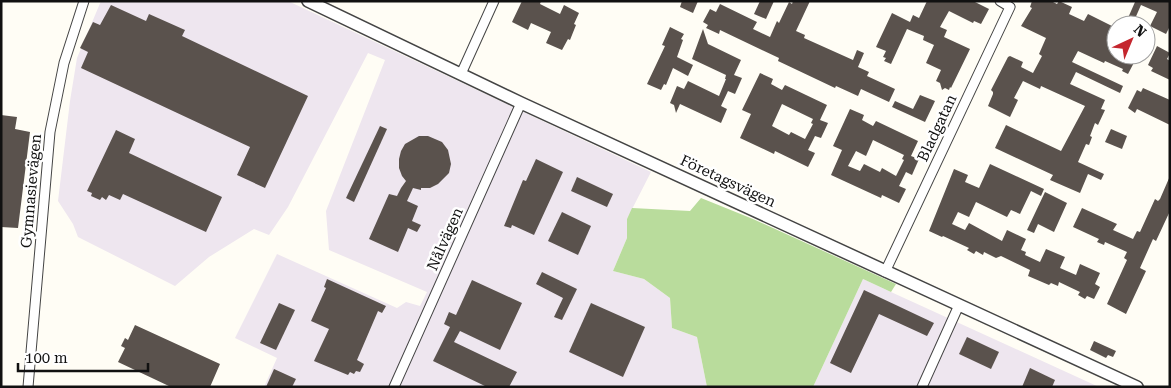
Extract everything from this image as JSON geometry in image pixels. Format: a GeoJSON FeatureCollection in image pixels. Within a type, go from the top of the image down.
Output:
{"type":"FeatureCollection","features":[{"type":"Feature","properties":{"kind":"street","name":"Gymnasievägen"},"geometry":{"type":"LineString","coordinates":[[28,387],[50,132],[64,63],[84,1]]}},
{"type":"Feature","properties":{"kind":"street","name":"Företagsvägen"},"geometry":{"type":"LineString","coordinates":[[308,1],[521,103],[1137,387]]}},
{"type":"Feature","properties":{"kind":"street"},"geometry":{"type":"LineString","coordinates":[[461,74],[494,1]]}},
{"type":"Feature","properties":{"kind":"street","name":"Bladgatan"},"geometry":{"type":"LineString","coordinates":[[886,272],[1010,6],[1000,1]]}},
{"type":"Feature","properties":{"kind":"street","name":"Nålvägen"},"geometry":{"type":"LineString","coordinates":[[394,387],[521,103]]}},
{"type":"Feature","properties":{"kind":"street"},"geometry":{"type":"LineString","coordinates":[[922,387],[958,305]]}},
{"type":"Feature","properties":{"kind":"shaded area"},"geometry":{"type":"Polygon","coordinates":[[[101,1],[288,1],[651,172],[627,219],[627,238],[613,271],[644,279],[670,298],[672,328],[697,337],[707,387],[264,387],[277,358],[235,338],[277,254],[397,308],[406,302],[420,306],[427,292],[329,250],[326,211],[385,60],[368,53],[288,207],[269,235],[254,229],[209,257],[175,286],[78,237],[73,224],[58,201],[77,58],[101,1]]]}},
{"type":"Feature","properties":{"kind":"shaded area"},"geometry":{"type":"Polygon","coordinates":[[[863,279],[891,292],[1099,387],[813,387],[863,279]]]}},
{"type":"Feature","properties":{"kind":"green space"},"geometry":{"type":"Polygon","coordinates":[[[701,198],[753,219],[896,284],[891,292],[863,279],[813,387],[707,387],[697,337],[672,328],[670,298],[644,279],[613,271],[627,238],[627,219],[632,208],[690,211],[701,198]]]}},
{"type":"Feature","properties":{"kind":"building"},"geometry":{"type":"Polygon","coordinates":[[[522,1],[541,1],[540,4],[560,14],[564,5],[579,13],[570,40],[568,39],[562,50],[546,43],[551,32],[531,23],[528,30],[512,22],[522,1]]]}},
{"type":"Feature","properties":{"kind":"building"},"geometry":{"type":"Polygon","coordinates":[[[682,1],[698,1],[693,13],[680,7],[682,1]]]}},
{"type":"Feature","properties":{"kind":"building"},"geometry":{"type":"Polygon","coordinates":[[[760,1],[774,1],[766,19],[754,14],[760,1]]]}},
{"type":"Feature","properties":{"kind":"building"},"geometry":{"type":"Polygon","coordinates":[[[793,1],[810,1],[796,31],[805,35],[804,38],[853,60],[857,50],[864,53],[858,67],[869,72],[867,76],[895,89],[889,102],[861,89],[858,96],[836,86],[835,88],[778,61],[779,58],[720,30],[719,34],[706,28],[708,25],[703,22],[710,9],[716,12],[720,4],[757,22],[753,29],[770,37],[789,2],[792,4],[793,1]]]}},
{"type":"Feature","properties":{"kind":"building"},"geometry":{"type":"Polygon","coordinates":[[[927,1],[973,1],[989,9],[981,24],[974,21],[973,23],[949,11],[940,27],[947,30],[944,37],[970,49],[949,90],[945,88],[942,90],[940,83],[936,81],[941,70],[926,63],[934,45],[923,40],[924,36],[907,29],[891,64],[884,61],[886,58],[883,57],[886,51],[876,47],[892,13],[910,22],[913,15],[919,18],[927,1]]]}},
{"type":"Feature","properties":{"kind":"building"},"geometry":{"type":"Polygon","coordinates":[[[1032,1],[1051,1],[1057,4],[1059,1],[1072,7],[1069,14],[1084,21],[1088,14],[1106,23],[1106,61],[1104,63],[1078,51],[1072,62],[1123,86],[1120,93],[1076,72],[1070,84],[1105,100],[1101,109],[1105,110],[1098,125],[1095,123],[1089,145],[1086,144],[1078,162],[1104,174],[1101,180],[1088,174],[1080,193],[1050,180],[1053,175],[995,148],[1006,125],[1061,151],[1085,106],[1041,86],[1040,89],[1023,81],[1014,98],[1018,100],[1010,117],[988,106],[993,94],[991,90],[1008,57],[1010,56],[1023,62],[1021,67],[1033,73],[1042,56],[1039,54],[1046,38],[1021,26],[1032,8],[1030,7],[1032,1]]]}},
{"type":"Feature","properties":{"kind":"building"},"geometry":{"type":"Polygon","coordinates":[[[1133,1],[1170,1],[1170,26],[1166,34],[1156,29],[1157,12],[1141,5],[1137,15],[1129,15],[1135,2],[1133,1]]]}},
{"type":"Feature","properties":{"kind":"building"},"geometry":{"type":"Polygon","coordinates":[[[111,5],[146,21],[149,14],[185,30],[182,36],[308,96],[265,188],[237,175],[250,147],[81,68],[88,52],[80,48],[93,22],[100,25],[111,5]]]}},
{"type":"Feature","properties":{"kind":"building"},"geometry":{"type":"Polygon","coordinates":[[[670,27],[684,34],[677,57],[693,65],[688,76],[673,68],[666,85],[664,84],[661,90],[647,84],[665,46],[662,45],[670,27]]]}},
{"type":"Feature","properties":{"kind":"building"},"geometry":{"type":"Polygon","coordinates":[[[703,29],[708,44],[741,60],[734,75],[742,78],[735,94],[728,91],[721,106],[727,109],[721,123],[680,104],[676,113],[674,105],[670,103],[677,86],[684,89],[688,81],[719,96],[726,75],[692,59],[703,29]]]}},
{"type":"Feature","properties":{"kind":"building"},"geometry":{"type":"Polygon","coordinates":[[[1157,46],[1170,53],[1167,59],[1170,61],[1170,80],[1151,71],[1153,68],[1148,65],[1156,65],[1157,46]]]}},
{"type":"Feature","properties":{"kind":"building"},"geometry":{"type":"Polygon","coordinates":[[[1114,65],[1133,65],[1128,74],[1122,71],[1123,69],[1114,65]]]}},
{"type":"Feature","properties":{"kind":"building"},"geometry":{"type":"Polygon","coordinates":[[[760,73],[773,79],[771,84],[782,90],[785,85],[827,105],[820,120],[828,123],[821,138],[815,136],[808,150],[815,153],[808,167],[775,151],[774,154],[740,138],[751,114],[742,110],[760,73]],[[782,104],[772,126],[789,135],[791,132],[805,139],[813,124],[811,123],[813,119],[782,104]]]}},
{"type":"Feature","properties":{"kind":"building"},"geometry":{"type":"Polygon","coordinates":[[[1143,88],[1170,100],[1170,125],[1137,109],[1135,113],[1128,108],[1137,90],[1141,92],[1143,88]]]}},
{"type":"Feature","properties":{"kind":"building"},"geometry":{"type":"Polygon","coordinates":[[[920,95],[935,101],[925,122],[892,107],[895,101],[913,109],[920,95]]]}},
{"type":"Feature","properties":{"kind":"building"},"geometry":{"type":"Polygon","coordinates":[[[850,109],[864,115],[862,120],[873,126],[876,121],[918,141],[911,156],[919,159],[912,175],[906,172],[899,186],[906,189],[899,203],[882,195],[881,198],[831,175],[842,150],[833,146],[850,109]],[[873,140],[866,156],[856,151],[848,166],[860,171],[864,164],[880,172],[882,168],[896,176],[904,160],[902,159],[904,155],[873,140]]]}},
{"type":"Feature","properties":{"kind":"building"},"geometry":{"type":"Polygon","coordinates":[[[1,115],[17,117],[15,129],[30,132],[18,228],[1,227],[1,115]]]}},
{"type":"Feature","properties":{"kind":"building"},"geometry":{"type":"Polygon","coordinates":[[[380,126],[387,129],[354,202],[346,198],[380,126]]]}},
{"type":"Feature","properties":{"kind":"building"},"geometry":{"type":"Polygon","coordinates":[[[1111,129],[1127,136],[1122,149],[1105,142],[1111,129]]]}},
{"type":"Feature","properties":{"kind":"building"},"geometry":{"type":"Polygon","coordinates":[[[116,130],[135,139],[129,153],[222,197],[206,232],[123,194],[120,200],[109,195],[106,200],[102,197],[100,200],[91,196],[92,193],[87,191],[116,130]]]}},
{"type":"Feature","properties":{"kind":"building"},"geometry":{"type":"Polygon","coordinates":[[[419,136],[428,136],[442,142],[448,150],[451,164],[449,173],[438,184],[430,188],[421,188],[421,190],[413,188],[407,201],[418,206],[412,221],[421,225],[417,232],[408,228],[398,252],[369,239],[389,194],[397,196],[406,181],[399,168],[401,151],[405,144],[419,136]]]}},
{"type":"Feature","properties":{"kind":"building"},"geometry":{"type":"Polygon","coordinates":[[[536,159],[563,172],[534,235],[512,225],[511,228],[504,226],[523,180],[526,181],[536,159]]]}},
{"type":"Feature","properties":{"kind":"building"},"geometry":{"type":"Polygon","coordinates":[[[990,164],[1044,189],[1041,196],[1031,191],[1020,214],[1011,210],[1007,217],[976,202],[969,217],[958,212],[952,224],[965,230],[969,223],[1002,241],[1007,230],[1026,239],[1021,250],[1026,252],[1025,255],[1040,262],[1046,249],[1065,257],[1060,268],[1076,275],[1080,264],[1100,273],[1095,284],[1100,287],[1094,299],[1087,296],[1085,299],[1078,295],[1080,292],[1059,282],[1058,286],[1051,283],[1049,285],[1028,276],[1030,270],[1001,256],[996,258],[984,252],[983,255],[976,251],[974,254],[967,250],[969,248],[929,231],[954,169],[968,175],[965,182],[979,188],[990,164]]]}},
{"type":"Feature","properties":{"kind":"building"},"geometry":{"type":"Polygon","coordinates":[[[1170,176],[1170,211],[1156,241],[1153,239],[1140,268],[1146,271],[1126,314],[1107,304],[1127,260],[1124,258],[1127,252],[1105,242],[1104,245],[1097,242],[1099,239],[1073,227],[1082,208],[1117,224],[1113,230],[1133,239],[1137,231],[1140,232],[1155,199],[1158,201],[1160,199],[1170,176]]]}},
{"type":"Feature","properties":{"kind":"building"},"geometry":{"type":"Polygon","coordinates":[[[577,177],[613,194],[607,207],[571,191],[577,177]]]}},
{"type":"Feature","properties":{"kind":"building"},"geometry":{"type":"Polygon","coordinates":[[[1045,192],[1067,203],[1054,232],[1038,224],[1034,233],[1027,230],[1045,192]]]}},
{"type":"Feature","properties":{"kind":"building"},"geometry":{"type":"Polygon","coordinates":[[[562,212],[591,226],[578,255],[548,241],[562,212]]]}},
{"type":"Feature","properties":{"kind":"building"},"geometry":{"type":"Polygon","coordinates":[[[542,272],[577,289],[562,320],[554,317],[563,298],[536,284],[542,272]]]}},
{"type":"Feature","properties":{"kind":"building"},"geometry":{"type":"Polygon","coordinates":[[[327,279],[386,306],[382,313],[378,311],[357,360],[364,364],[360,372],[356,371],[354,374],[350,372],[348,375],[314,361],[329,329],[311,321],[326,288],[324,287],[327,279]]]}},
{"type":"Feature","properties":{"kind":"building"},"geometry":{"type":"Polygon","coordinates":[[[472,280],[522,303],[500,350],[460,331],[454,342],[517,372],[509,387],[487,387],[433,361],[450,327],[444,324],[449,312],[456,315],[472,280]]]}},
{"type":"Feature","properties":{"kind":"building"},"geometry":{"type":"Polygon","coordinates":[[[864,290],[934,323],[927,336],[879,314],[851,373],[830,363],[864,290]]]}},
{"type":"Feature","properties":{"kind":"building"},"geometry":{"type":"Polygon","coordinates":[[[279,303],[295,310],[276,350],[260,343],[279,303]]]}},
{"type":"Feature","properties":{"kind":"building"},"geometry":{"type":"Polygon","coordinates":[[[591,303],[645,327],[623,377],[569,352],[591,303]]]}},
{"type":"Feature","properties":{"kind":"building"},"geometry":{"type":"Polygon","coordinates":[[[135,325],[220,364],[210,387],[171,387],[118,362],[125,348],[121,346],[125,338],[128,340],[135,325]]]}},
{"type":"Feature","properties":{"kind":"building"},"geometry":{"type":"Polygon","coordinates":[[[967,337],[999,352],[991,369],[959,354],[967,337]]]}},
{"type":"Feature","properties":{"kind":"building"},"geometry":{"type":"Polygon","coordinates":[[[1094,341],[1116,351],[1113,357],[1108,355],[1106,358],[1090,350],[1094,341]]]}},
{"type":"Feature","properties":{"kind":"building"},"geometry":{"type":"Polygon","coordinates":[[[1030,368],[1055,380],[1052,387],[1022,387],[1030,368]]]}},
{"type":"Feature","properties":{"kind":"building"},"geometry":{"type":"Polygon","coordinates":[[[274,369],[296,379],[292,387],[266,387],[274,369]]]}}]}
